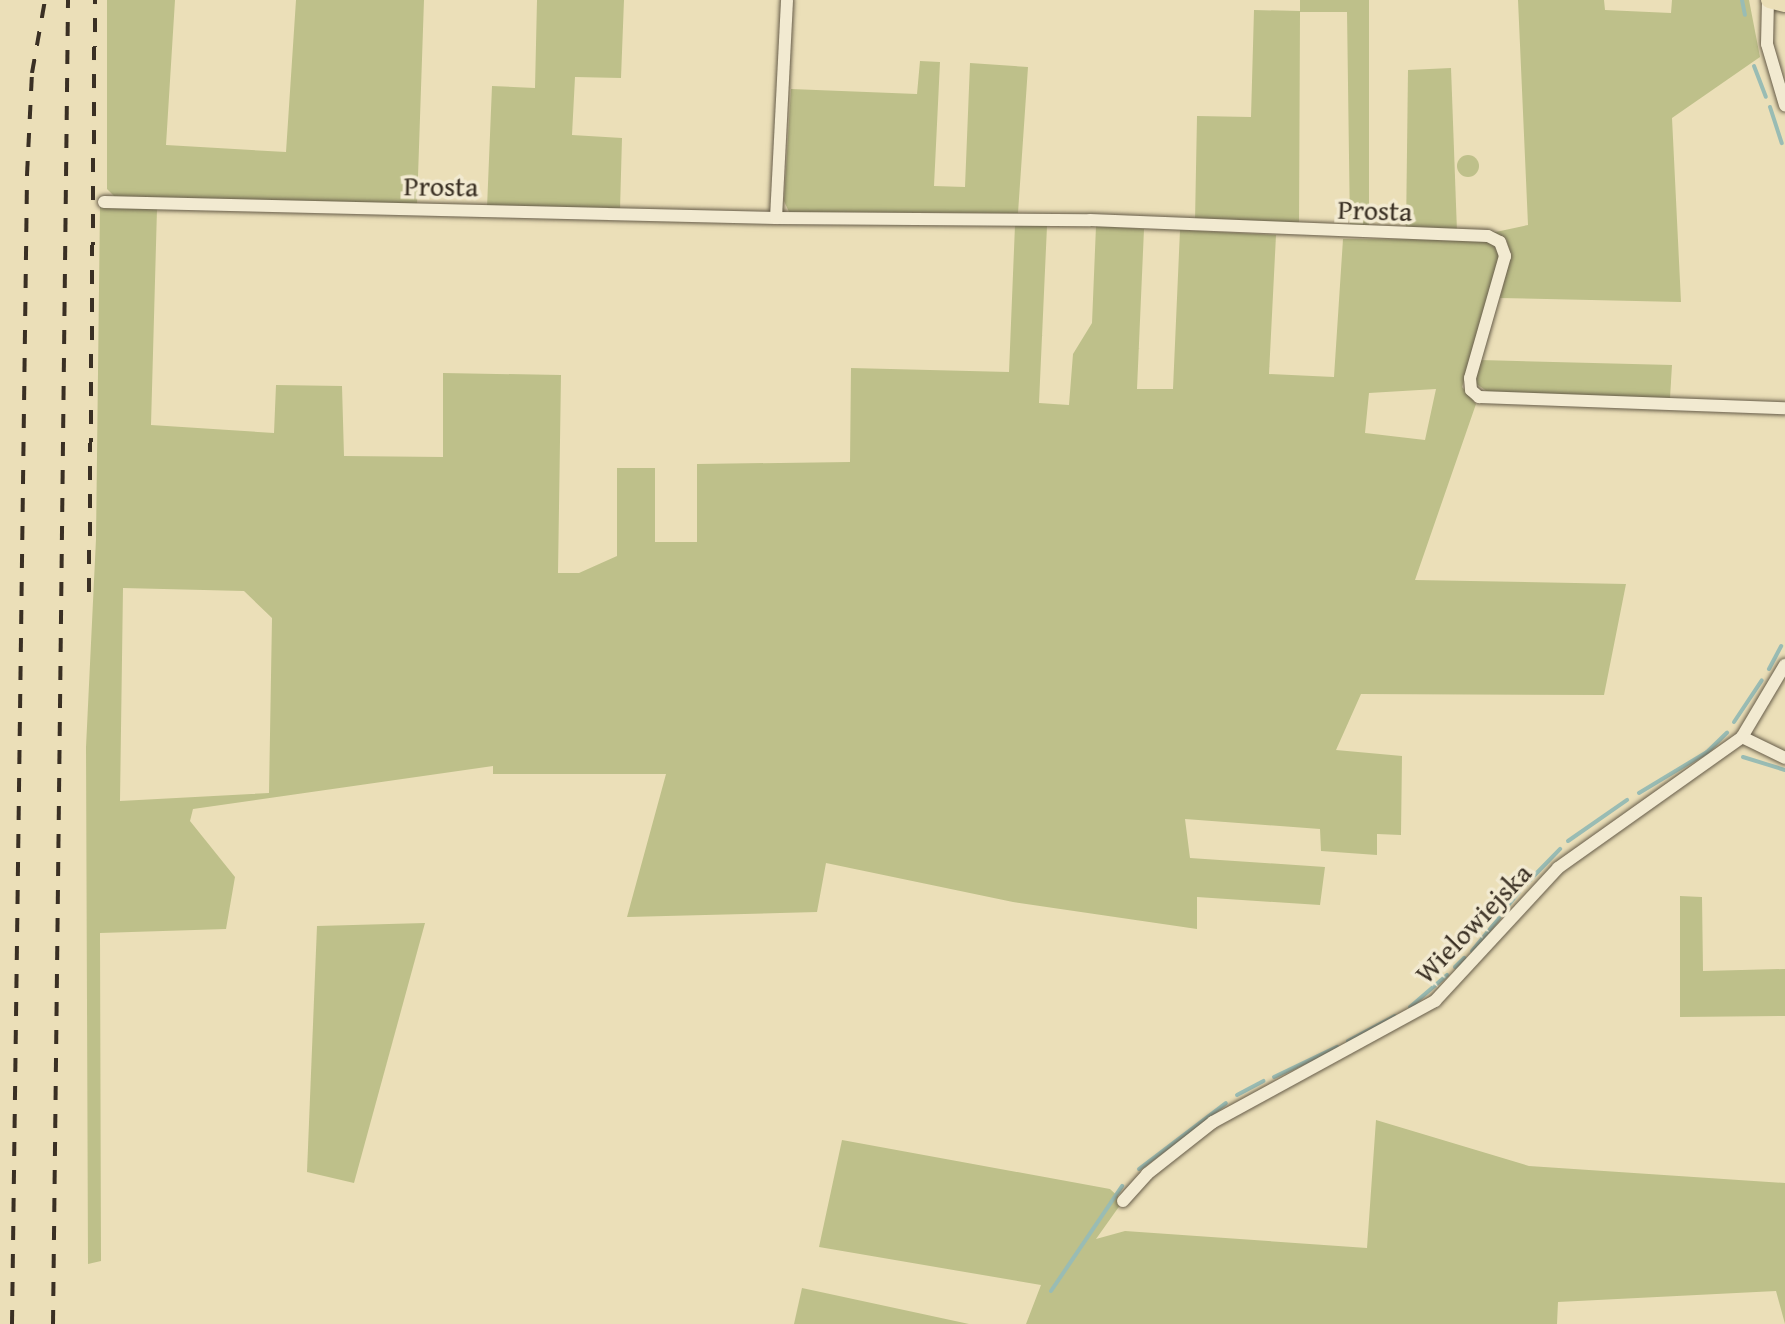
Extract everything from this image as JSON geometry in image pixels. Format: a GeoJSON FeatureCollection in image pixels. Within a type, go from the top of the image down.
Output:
{"type":"FeatureCollection","features":[{"type":"Feature","properties":{"kind":"main road"},"geometry":{"type":"LineString","coordinates":[[1769,0],[1785,4]]}},
{"type":"Feature","properties":{"kind":"street"},"geometry":{"type":"LineString","coordinates":[[776,218],[787,0]]}},
{"type":"Feature","properties":{"kind":"street"},"geometry":{"type":"LineString","coordinates":[[1769,0],[1767,44],[1785,105]]}},
{"type":"Feature","properties":{"kind":"street","name":"Prosta"},"geometry":{"type":"LineString","coordinates":[[104,202],[776,218],[1074,219],[1488,236],[1500,242],[1505,256],[1470,378],[1471,390],[1479,397],[1785,408]]}},
{"type":"Feature","properties":{"kind":"street","name":"Wielowiejska"},"geometry":{"type":"LineString","coordinates":[[1123,1201],[1147,1174],[1213,1122],[1435,1001],[1558,868],[1742,737],[1785,665]]}},
{"type":"Feature","properties":{"kind":"street"},"geometry":{"type":"LineString","coordinates":[[1742,737],[1785,758]]}},
{"type":"Feature","properties":{"kind":"green space"},"geometry":{"type":"Polygon","coordinates":[[[107,0],[175,0],[166,145],[286,152],[296,0],[424,0],[417,206],[115,197],[107,189],[107,0]]]}},
{"type":"Feature","properties":{"kind":"green space"},"geometry":{"type":"Polygon","coordinates":[[[537,0],[624,0],[621,78],[575,77],[572,135],[622,138],[620,210],[487,208],[492,86],[535,88],[537,0]]]}},
{"type":"Feature","properties":{"kind":"green space"},"geometry":{"type":"Polygon","coordinates":[[[1300,0],[1369,0],[1369,231],[1350,229],[1347,12],[1300,12],[1299,228],[1195,221],[1197,116],[1251,117],[1254,10],[1300,11],[1300,0]]]}},
{"type":"Feature","properties":{"kind":"green space"},"geometry":{"type":"Polygon","coordinates":[[[1518,0],[1604,0],[1605,10],[1671,13],[1672,0],[1749,0],[1760,57],[1672,118],[1681,302],[1500,298],[1511,254],[1506,239],[1491,233],[1528,225],[1518,0]]]}},
{"type":"Feature","properties":{"kind":"green space"},"geometry":{"type":"Polygon","coordinates":[[[920,61],[940,62],[934,186],[965,187],[970,63],[1028,67],[1018,213],[789,212],[784,201],[791,89],[917,94],[920,61]]]}},
{"type":"Feature","properties":{"kind":"green space"},"geometry":{"type":"Polygon","coordinates":[[[1451,68],[1457,232],[1406,232],[1408,70],[1451,68]]]}},
{"type":"Feature","properties":{"kind":"green space"},"geometry":{"type":"Polygon","coordinates":[[[1464,155],[1472,155],[1479,166],[1472,177],[1464,177],[1457,170],[1457,162],[1464,155]]]}},
{"type":"Feature","properties":{"kind":"green space"},"geometry":{"type":"Polygon","coordinates":[[[100,206],[157,209],[151,425],[274,433],[276,385],[342,386],[344,456],[443,457],[443,373],[561,375],[558,573],[579,573],[617,556],[617,468],[655,468],[655,542],[697,542],[697,464],[850,462],[851,368],[1009,372],[1015,225],[1047,226],[1039,403],[1069,405],[1073,354],[1092,323],[1096,226],[1144,229],[1137,389],[1173,389],[1180,230],[1276,235],[1269,374],[1334,377],[1343,239],[1491,240],[1501,259],[1462,387],[1476,404],[1415,580],[1626,584],[1604,695],[1361,694],[1336,750],[1402,756],[1401,835],[1377,834],[1377,855],[1321,851],[1320,829],[1185,819],[1190,858],[1325,867],[1320,905],[1197,897],[1197,929],[1013,902],[826,863],[817,912],[627,917],[666,774],[493,774],[493,766],[193,809],[190,821],[235,877],[226,929],[100,933],[101,1261],[88,1264],[86,747],[96,539],[100,206]],[[1436,389],[1369,393],[1365,433],[1425,440],[1436,389]],[[123,588],[120,801],[269,793],[272,618],[244,591],[123,588]]]}},
{"type":"Feature","properties":{"kind":"green space"},"geometry":{"type":"Polygon","coordinates":[[[1480,360],[1672,365],[1670,398],[1492,395],[1474,382],[1480,360]]]}},
{"type":"Feature","properties":{"kind":"green space"},"geometry":{"type":"Polygon","coordinates":[[[1680,896],[1702,897],[1703,971],[1785,969],[1785,1016],[1680,1017],[1680,896]]]}},
{"type":"Feature","properties":{"kind":"green space"},"geometry":{"type":"Polygon","coordinates":[[[425,923],[354,1183],[307,1172],[317,926],[425,923]]]}},
{"type":"Feature","properties":{"kind":"green space"},"geometry":{"type":"Polygon","coordinates":[[[1376,1120],[1529,1166],[1785,1183],[1785,1324],[1776,1291],[1558,1302],[1557,1324],[1026,1324],[1041,1285],[819,1247],[842,1140],[1110,1189],[1123,1201],[1096,1239],[1125,1231],[1367,1248],[1376,1120]]]}},
{"type":"Feature","properties":{"kind":"green space"},"geometry":{"type":"Polygon","coordinates":[[[802,1288],[969,1324],[794,1324],[802,1288]]]}},
{"type":"Feature","properties":{"kind":"waterway"},"geometry":{"type":"LineString","coordinates":[[1742,0],[1745,15]]}},
{"type":"Feature","properties":{"kind":"waterway"},"geometry":{"type":"LineString","coordinates":[[1754,66],[1766,97]]}},
{"type":"Feature","properties":{"kind":"waterway"},"geometry":{"type":"LineString","coordinates":[[1770,107],[1782,143]]}},
{"type":"Feature","properties":{"kind":"waterway"},"geometry":{"type":"LineString","coordinates":[[1769,669],[1781,646]]}},
{"type":"Feature","properties":{"kind":"waterway"},"geometry":{"type":"LineString","coordinates":[[1734,722],[1762,680]]}},
{"type":"Feature","properties":{"kind":"waterway"},"geometry":{"type":"LineString","coordinates":[[1639,793],[1707,752],[1727,733]]}},
{"type":"Feature","properties":{"kind":"waterway"},"geometry":{"type":"LineString","coordinates":[[1743,757],[1785,770]]}},
{"type":"Feature","properties":{"kind":"waterway"},"geometry":{"type":"LineString","coordinates":[[1568,841],[1627,800]]}},
{"type":"Feature","properties":{"kind":"waterway"},"geometry":{"type":"LineString","coordinates":[[1526,884],[1560,849]]}},
{"type":"Feature","properties":{"kind":"waterway"},"geometry":{"type":"LineString","coordinates":[[1506,908],[1519,892]]}},
{"type":"Feature","properties":{"kind":"waterway"},"geometry":{"type":"LineString","coordinates":[[1472,951],[1499,918]]}},
{"type":"Feature","properties":{"kind":"waterway"},"geometry":{"type":"LineString","coordinates":[[1455,967],[1464,958]]}},
{"type":"Feature","properties":{"kind":"waterway"},"geometry":{"type":"LineString","coordinates":[[1410,1007],[1447,975]]}},
{"type":"Feature","properties":{"kind":"waterway"},"geometry":{"type":"LineString","coordinates":[[1348,1041],[1395,1016]]}},
{"type":"Feature","properties":{"kind":"waterway"},"geometry":{"type":"LineString","coordinates":[[1274,1077],[1337,1047]]}},
{"type":"Feature","properties":{"kind":"waterway"},"geometry":{"type":"LineString","coordinates":[[1237,1095],[1263,1081]]}},
{"type":"Feature","properties":{"kind":"waterway"},"geometry":{"type":"LineString","coordinates":[[1139,1169],[1226,1103]]}},
{"type":"Feature","properties":{"kind":"waterway"},"geometry":{"type":"LineString","coordinates":[[1051,1291],[1122,1186]]}},
{"type":"Feature","properties":{"kind":"railway"},"geometry":{"type":"LineString","coordinates":[[12,1324],[27,175],[32,73],[45,0]]}},
{"type":"Feature","properties":{"kind":"railway"},"geometry":{"type":"LineString","coordinates":[[53,1324],[68,0]]}},
{"type":"Feature","properties":{"kind":"railway"},"geometry":{"type":"LineString","coordinates":[[89,592],[95,0]]}}]}
